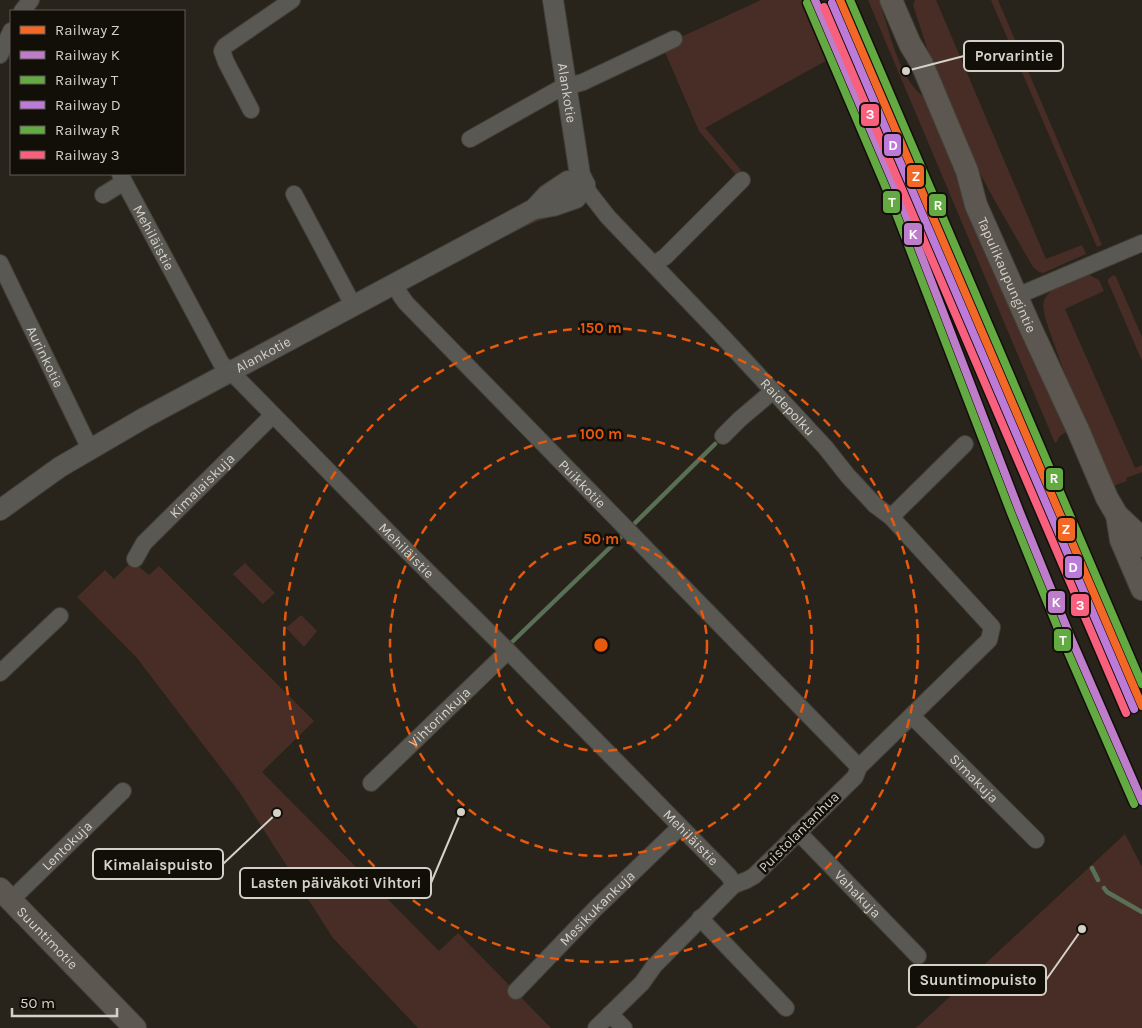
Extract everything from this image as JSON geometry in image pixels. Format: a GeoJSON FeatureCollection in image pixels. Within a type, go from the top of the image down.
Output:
{"type":"FeatureCollection","features":[{"type":"Feature","properties":{"kind":"main road","name":"Tapulikaupungintie"},"geometry":{"type":"LineString","coordinates":[[891,0],[910,44],[922,64],[967,171],[976,205],[1023,293],[1053,375],[1107,498],[1117,515],[1136,533],[1142,546]]}},
{"type":"Feature","properties":{"kind":"main road","name":"Tapulikaupungintie"},"geometry":{"type":"LineString","coordinates":[[906,0],[918,40],[922,64]]}},
{"type":"Feature","properties":{"kind":"main road","name":"Tapulikaupungintie"},"geometry":{"type":"LineString","coordinates":[[1117,515],[1121,540],[1142,589]]}},
{"type":"Feature","properties":{"kind":"main road","name":"Suuntimotie"},"geometry":{"type":"LineString","coordinates":[[5,895],[133,1027]]}},
{"type":"Feature","properties":{"kind":"street"},"geometry":{"type":"LineString","coordinates":[[23,10],[31,0]]}},
{"type":"Feature","properties":{"kind":"street"},"geometry":{"type":"LineString","coordinates":[[250,110],[222,51],[224,46],[292,0]]}},
{"type":"Feature","properties":{"kind":"street","name":"Alankotie"},"geometry":{"type":"LineString","coordinates":[[553,0],[580,174],[584,185]]}},
{"type":"Feature","properties":{"kind":"street"},"geometry":{"type":"LineString","coordinates":[[0,55],[10,33]]}},
{"type":"Feature","properties":{"kind":"street"},"geometry":{"type":"LineString","coordinates":[[470,139],[559,89],[583,82],[674,39]]}},
{"type":"Feature","properties":{"kind":"street","name":"Mehiläistie"},"geometry":{"type":"LineString","coordinates":[[103,195],[122,178],[222,363],[230,372],[508,651],[729,876],[734,885]]}},
{"type":"Feature","properties":{"kind":"street"},"geometry":{"type":"LineString","coordinates":[[654,264],[665,257],[742,180]]}},
{"type":"Feature","properties":{"kind":"street","name":"Alankotie"},"geometry":{"type":"LineString","coordinates":[[0,510],[60,467],[90,449],[144,418],[534,209],[548,195],[568,181],[584,185]]}},
{"type":"Feature","properties":{"kind":"street","name":"Raidepolku"},"geometry":{"type":"LineString","coordinates":[[584,185],[608,217],[826,447],[848,476],[875,505],[891,516],[992,627]]}},
{"type":"Feature","properties":{"kind":"street"},"geometry":{"type":"LineString","coordinates":[[294,194],[354,305]]}},
{"type":"Feature","properties":{"kind":"street"},"geometry":{"type":"LineString","coordinates":[[1023,293],[1142,243]]}},
{"type":"Feature","properties":{"kind":"street","name":"Aurinkotie"},"geometry":{"type":"LineString","coordinates":[[0,263],[90,449]]}},
{"type":"Feature","properties":{"kind":"street","name":"Puikkotie"},"geometry":{"type":"LineString","coordinates":[[394,284],[406,303],[859,767]]}},
{"type":"Feature","properties":{"kind":"street"},"geometry":{"type":"LineString","coordinates":[[723,436],[773,391]]}},
{"type":"Feature","properties":{"kind":"street","name":"Kimalaiskuja"},"geometry":{"type":"LineString","coordinates":[[135,559],[144,543],[273,414]]}},
{"type":"Feature","properties":{"kind":"street"},"geometry":{"type":"LineString","coordinates":[[891,516],[965,444]]}},
{"type":"Feature","properties":{"kind":"street"},"geometry":{"type":"LineString","coordinates":[[0,673],[60,616]]}},
{"type":"Feature","properties":{"kind":"street","name":"Puistolantanhua"},"geometry":{"type":"LineString","coordinates":[[596,1028],[642,983],[654,966],[700,918],[734,885],[754,876],[854,777],[859,767],[989,640],[992,627]]}},
{"type":"Feature","properties":{"kind":"street","name":"Vihtorinkuja"},"geometry":{"type":"LineString","coordinates":[[371,783],[508,651]]}},
{"type":"Feature","properties":{"kind":"street","name":"Simakuja"},"geometry":{"type":"LineString","coordinates":[[912,716],[1036,840]]}},
{"type":"Feature","properties":{"kind":"street","name":"Lentokuja"},"geometry":{"type":"LineString","coordinates":[[5,895],[123,791]]}},
{"type":"Feature","properties":{"kind":"street","name":"Mesikukankuja"},"geometry":{"type":"LineString","coordinates":[[516,991],[680,827]]}},
{"type":"Feature","properties":{"kind":"street","name":"Vahakuja"},"geometry":{"type":"LineString","coordinates":[[798,832],[918,956]]}},
{"type":"Feature","properties":{"kind":"street"},"geometry":{"type":"LineString","coordinates":[[700,918],[786,1008]]}},
{"type":"Feature","properties":{"kind":"street"},"geometry":{"type":"LineString","coordinates":[[610,1014],[624,1028]]}},
{"type":"Feature","properties":{"kind":"shaded area"},"geometry":{"type":"Polygon","coordinates":[[[761,0],[806,0],[831,58],[705,128],[741,170],[736,175],[699,131],[665,52],[681,37],[761,0]]]}},
{"type":"Feature","properties":{"kind":"shaded area"},"geometry":{"type":"Polygon","coordinates":[[[868,0],[884,0],[882,9],[900,64],[911,84],[926,98],[1068,429],[1055,443],[868,0]]]}},
{"type":"Feature","properties":{"kind":"shaded area"},"geometry":{"type":"Polygon","coordinates":[[[915,0],[936,0],[1046,259],[1082,245],[1086,254],[1043,273],[1033,267],[966,147],[936,75],[913,5],[915,0]]]}},
{"type":"Feature","properties":{"kind":"shaded area"},"geometry":{"type":"Polygon","coordinates":[[[991,0],[998,0],[1102,245],[1097,247],[991,0]]]}},
{"type":"Feature","properties":{"kind":"shaded area"},"geometry":{"type":"Polygon","coordinates":[[[546,213],[559,214],[513,232],[407,288],[546,213]]]}},
{"type":"Feature","properties":{"kind":"shaded area"},"geometry":{"type":"Polygon","coordinates":[[[1088,274],[1099,280],[1104,291],[1065,309],[1135,468],[1142,465],[1142,472],[1126,478],[1127,481],[1113,486],[1067,378],[1048,327],[1043,305],[1051,291],[1088,274]]]}},
{"type":"Feature","properties":{"kind":"shaded area"},"geometry":{"type":"Polygon","coordinates":[[[1114,275],[1142,337],[1142,361],[1108,282],[1108,279],[1114,275]]]}},
{"type":"Feature","properties":{"kind":"shaded area"},"geometry":{"type":"Polygon","coordinates":[[[245,563],[275,593],[263,604],[233,574],[245,563]]]}},
{"type":"Feature","properties":{"kind":"shaded area"},"geometry":{"type":"Polygon","coordinates":[[[132,564],[138,566],[149,575],[159,566],[314,721],[262,772],[439,951],[458,933],[551,1028],[418,1028],[333,938],[240,793],[137,658],[77,597],[105,570],[114,579],[127,566],[132,564]]]}},
{"type":"Feature","properties":{"kind":"shaded area"},"geometry":{"type":"Polygon","coordinates":[[[301,615],[317,631],[304,647],[286,628],[301,615]]]}},
{"type":"Feature","properties":{"kind":"shaded area"},"geometry":{"type":"Polygon","coordinates":[[[1125,834],[1142,867],[1142,1028],[916,1028],[1125,834]]]}},
{"type":"Feature","properties":{"kind":"waterway"},"geometry":{"type":"LineString","coordinates":[[635,523],[715,444]]}},
{"type":"Feature","properties":{"kind":"waterway"},"geometry":{"type":"LineString","coordinates":[[511,643],[623,535]]}},
{"type":"Feature","properties":{"kind":"waterway"},"geometry":{"type":"LineString","coordinates":[[1092,868],[1098,880]]}},
{"type":"Feature","properties":{"kind":"waterway"},"geometry":{"type":"LineString","coordinates":[[1104,888],[1107,892],[1142,912]]}},
{"type":"Feature","properties":{"kind":"rail line","name":"K"},"geometry":{"type":"LineString","coordinates":[[815,0],[897,192],[1019,510],[1071,638],[1142,801]]}},
{"type":"Feature","properties":{"kind":"rail line","name":"Z"},"geometry":{"type":"LineString","coordinates":[[840,0],[1142,706]]}},
{"type":"Feature","properties":{"kind":"rail line","name":"R"},"geometry":{"type":"LineString","coordinates":[[850,0],[1142,684]]}},
{"type":"Feature","properties":{"kind":"rail line","name":"T"},"geometry":{"type":"LineString","coordinates":[[807,3],[889,195],[1011,513],[1063,641],[1134,804]]}},
{"type":"Feature","properties":{"kind":"rail line","name":"D"},"geometry":{"type":"LineString","coordinates":[[832,3],[1134,709]]}},
{"type":"Feature","properties":{"kind":"rail line","name":"3"},"geometry":{"type":"LineString","coordinates":[[824,7],[1126,713]]}},
{"type":"Feature","properties":{"kind":"place","name":"Porvarintie"},"geometry":{"type":"Point","coordinates":[906,71]}},
{"type":"Feature","properties":{"kind":"place","name":"Lasten päiväkoti Vihtori"},"geometry":{"type":"Point","coordinates":[461,812]}},
{"type":"Feature","properties":{"kind":"place","name":"Kimalaispuisto"},"geometry":{"type":"Point","coordinates":[277,813]}},
{"type":"Feature","properties":{"kind":"place","name":"Suuntimopuisto"},"geometry":{"type":"Point","coordinates":[1082,929]}}]}
